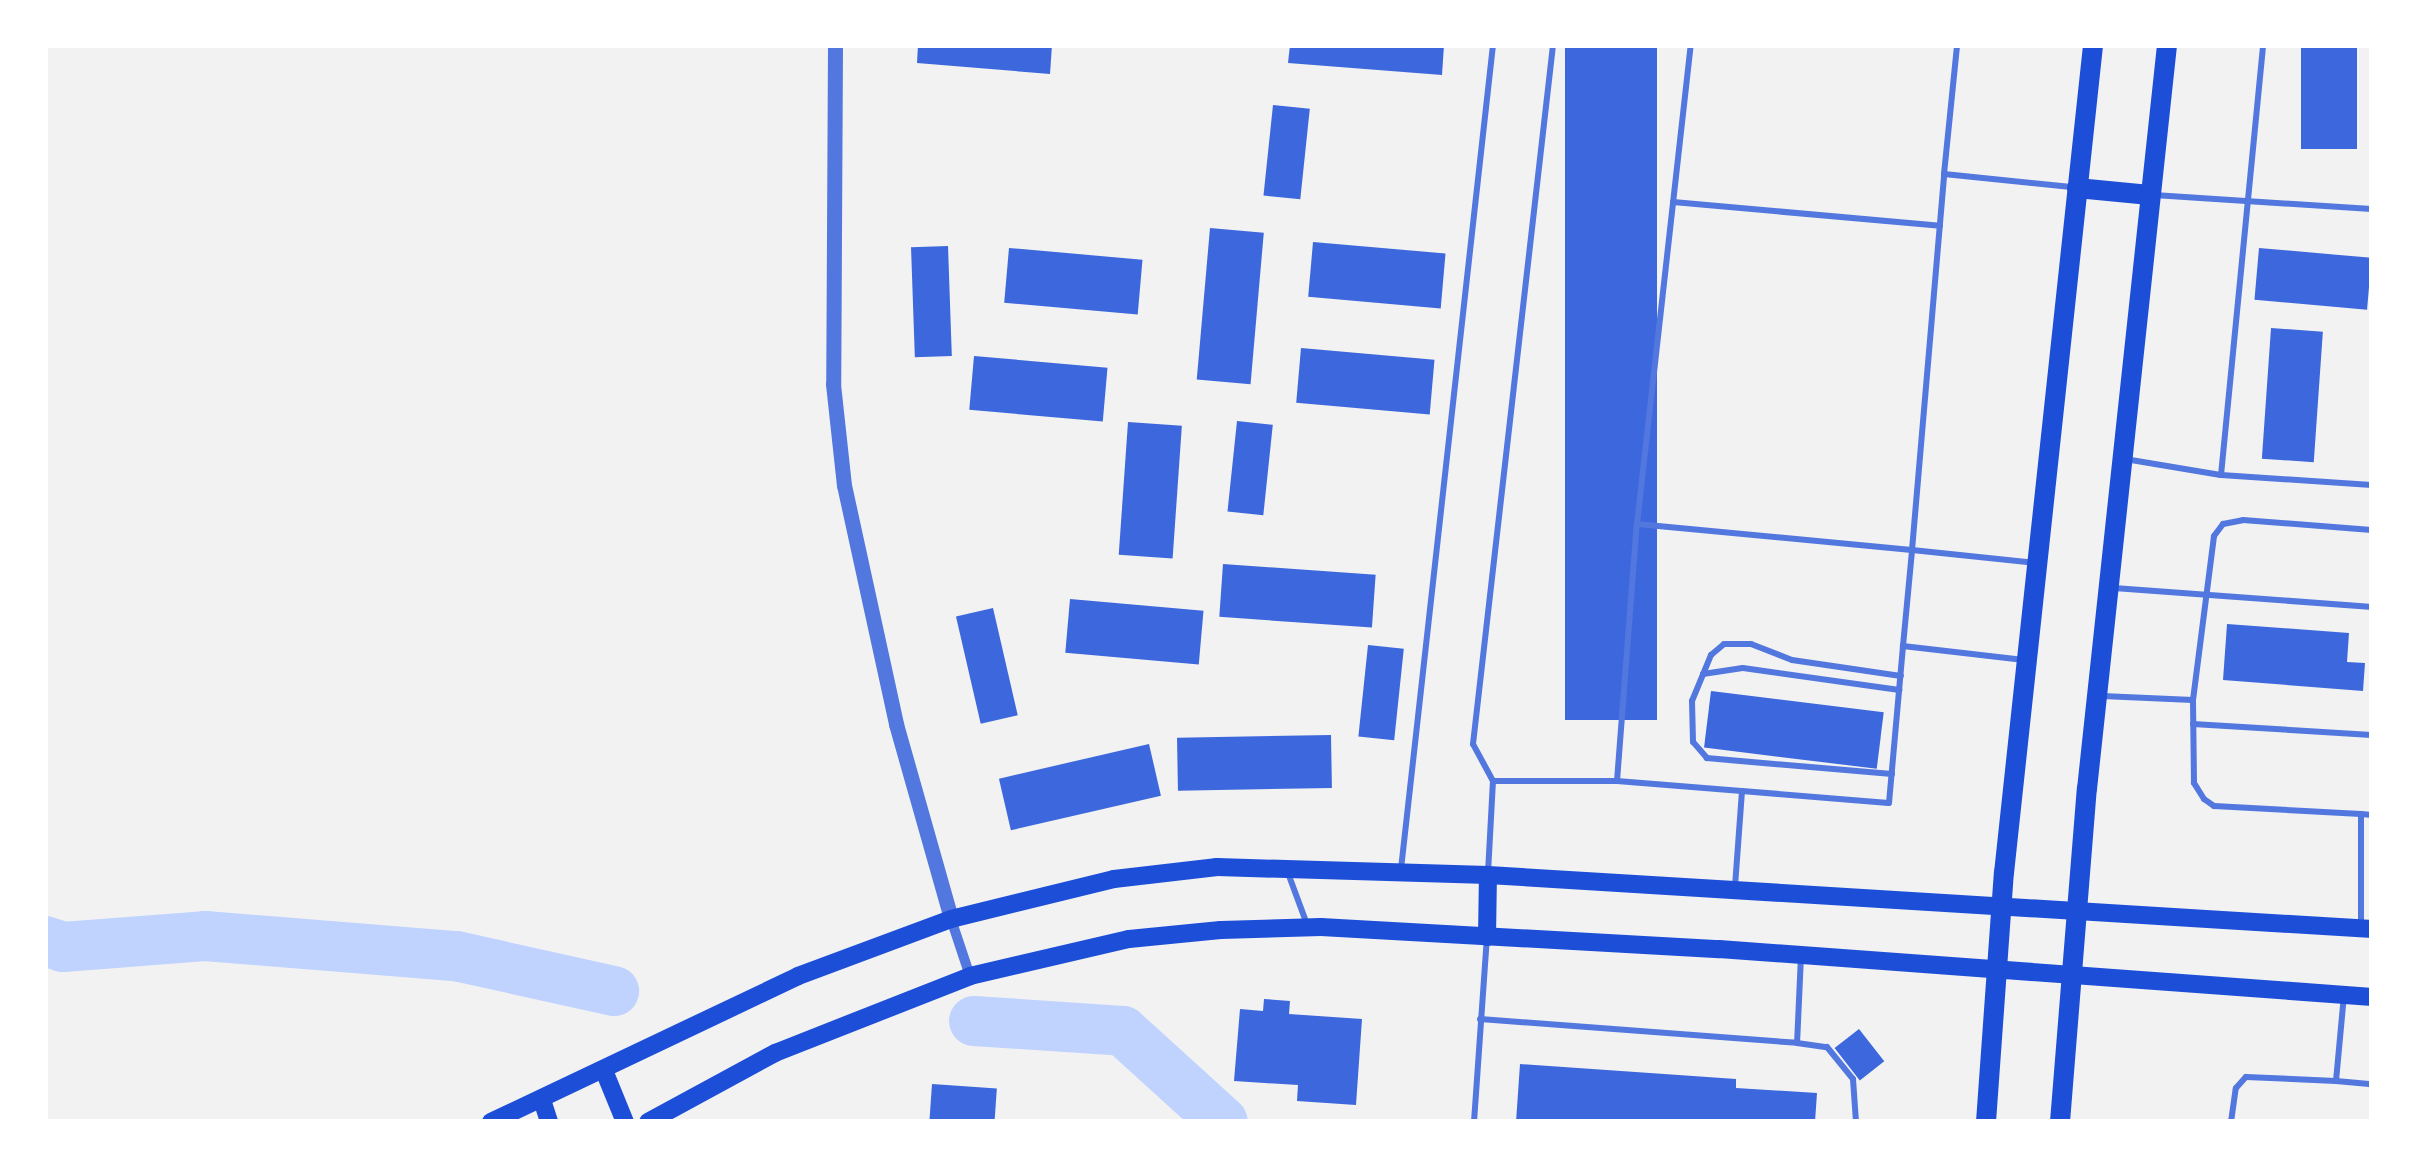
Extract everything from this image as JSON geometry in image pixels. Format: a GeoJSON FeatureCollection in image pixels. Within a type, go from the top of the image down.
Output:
{"type":"FeatureCollection","features":[{"type":"Feature","properties":{"kind":"main road"},"geometry":{"type":"LineString","coordinates":[[1986,1122],[2000,906],[2093,45]]}},
{"type":"Feature","properties":{"kind":"main road"},"geometry":{"type":"LineString","coordinates":[[2060,1122],[2096,696],[2167,45]]}},
{"type":"Feature","properties":{"kind":"main road"},"geometry":{"type":"LineString","coordinates":[[2077,188],[2150,195]]}},
{"type":"Feature","properties":{"kind":"main road"},"geometry":{"type":"LineString","coordinates":[[492,1122],[543,1103],[798,976],[951,918],[1114,880],[1285,866],[1401,870],[2366,929]]}},
{"type":"Feature","properties":{"kind":"main road"},"geometry":{"type":"LineString","coordinates":[[1487,937],[1488,875]]}},
{"type":"Feature","properties":{"kind":"main road"},"geometry":{"type":"LineString","coordinates":[[648,1122],[775,1053],[970,976],[1129,938],[1308,928],[1801,955],[2372,997]]}},
{"type":"Feature","properties":{"kind":"main road"},"geometry":{"type":"LineString","coordinates":[[604,1073],[625,1122]]}},
{"type":"Feature","properties":{"kind":"main road"},"geometry":{"type":"LineString","coordinates":[[543,1103],[549,1122]]}},
{"type":"Feature","properties":{"kind":"street"},"geometry":{"type":"LineString","coordinates":[[836,45],[833,384],[844,485],[896,724],[970,976]]}},
{"type":"Feature","properties":{"kind":"lane"},"geometry":{"type":"LineString","coordinates":[[1401,870],[1493,45]]}},
{"type":"Feature","properties":{"kind":"lane"},"geometry":{"type":"LineString","coordinates":[[1488,875],[1493,781],[1473,744],[1553,45]]}},
{"type":"Feature","properties":{"kind":"lane"},"geometry":{"type":"LineString","coordinates":[[1617,782],[1638,524],[1691,45]]}},
{"type":"Feature","properties":{"kind":"lane"},"geometry":{"type":"LineString","coordinates":[[1493,781],[1617,782],[1889,803],[1957,45]]}},
{"type":"Feature","properties":{"kind":"lane"},"geometry":{"type":"LineString","coordinates":[[2221,475],[2263,45]]}},
{"type":"Feature","properties":{"kind":"lane"},"geometry":{"type":"LineString","coordinates":[[1944,174],[2077,188]]}},
{"type":"Feature","properties":{"kind":"lane"},"geometry":{"type":"LineString","coordinates":[[2150,195],[2372,209]]}},
{"type":"Feature","properties":{"kind":"lane"},"geometry":{"type":"LineString","coordinates":[[1674,202],[1940,226]]}},
{"type":"Feature","properties":{"kind":"lane"},"geometry":{"type":"LineString","coordinates":[[2121,458],[2221,475],[2372,485]]}},
{"type":"Feature","properties":{"kind":"lane"},"geometry":{"type":"LineString","coordinates":[[2372,530],[2243,520],[2223,524],[2214,536],[2193,700],[2196,791],[2214,806],[2372,815]]}},
{"type":"Feature","properties":{"kind":"lane"},"geometry":{"type":"LineString","coordinates":[[1638,524],[2036,563]]}},
{"type":"Feature","properties":{"kind":"lane"},"geometry":{"type":"LineString","coordinates":[[2108,587],[2372,608]]}},
{"type":"Feature","properties":{"kind":"lane"},"geometry":{"type":"LineString","coordinates":[[1892,774],[1707,758],[1698,751],[1690,726],[1700,677],[1710,655],[1737,643],[1792,660],[1900,676]]}},
{"type":"Feature","properties":{"kind":"lane"},"geometry":{"type":"LineString","coordinates":[[1903,646],[2025,660]]}},
{"type":"Feature","properties":{"kind":"lane"},"geometry":{"type":"LineString","coordinates":[[1700,677],[1717,668],[1743,668],[1899,690]]}},
{"type":"Feature","properties":{"kind":"lane"},"geometry":{"type":"LineString","coordinates":[[2096,696],[2193,700]]}},
{"type":"Feature","properties":{"kind":"lane"},"geometry":{"type":"LineString","coordinates":[[2193,724],[2372,735]]}},
{"type":"Feature","properties":{"kind":"lane"},"geometry":{"type":"LineString","coordinates":[[1735,888],[1742,791]]}},
{"type":"Feature","properties":{"kind":"lane"},"geometry":{"type":"LineString","coordinates":[[2361,814],[2366,929]]}},
{"type":"Feature","properties":{"kind":"lane"},"geometry":{"type":"LineString","coordinates":[[1285,866],[1308,928]]}},
{"type":"Feature","properties":{"kind":"lane"},"geometry":{"type":"LineString","coordinates":[[1474,1122],[1487,937]]}},
{"type":"Feature","properties":{"kind":"lane"},"geometry":{"type":"LineString","coordinates":[[1797,1043],[1801,955]]}},
{"type":"Feature","properties":{"kind":"lane"},"geometry":{"type":"LineString","coordinates":[[2336,1081],[2344,994]]}},
{"type":"Feature","properties":{"kind":"lane"},"geometry":{"type":"LineString","coordinates":[[1480,1019],[1828,1047],[1852,1079],[1856,1122]]}},
{"type":"Feature","properties":{"kind":"lane"},"geometry":{"type":"LineString","coordinates":[[2231,1122],[2236,1088],[2246,1077],[2372,1084]]}},
{"type":"Feature","properties":{"kind":"building"},"geometry":{"type":"Polygon","coordinates":[[[918,45],[1052,45],[1050,74],[917,63],[918,45]]]}},
{"type":"Feature","properties":{"kind":"building"},"geometry":{"type":"Polygon","coordinates":[[[1290,45],[1444,45],[1442,75],[1288,63],[1290,45]]]}},
{"type":"Feature","properties":{"kind":"building"},"geometry":{"type":"Polygon","coordinates":[[[1565,45],[1657,45],[1657,720],[1565,720],[1565,45]]]}},
{"type":"Feature","properties":{"kind":"building"},"geometry":{"type":"Polygon","coordinates":[[[2301,45],[2357,45],[2357,149],[2301,149],[2301,45]]]}},
{"type":"Feature","properties":{"kind":"building"},"geometry":{"type":"Polygon","coordinates":[[[1273,105],[1310,109],[1300,199],[1263,196],[1273,105]]]}},
{"type":"Feature","properties":{"kind":"building"},"geometry":{"type":"Polygon","coordinates":[[[1210,228],[1264,233],[1251,384],[1197,379],[1210,228]]]}},
{"type":"Feature","properties":{"kind":"building"},"geometry":{"type":"Polygon","coordinates":[[[1313,242],[1445,254],[1441,308],[1308,297],[1313,242]]]}},
{"type":"Feature","properties":{"kind":"building"},"geometry":{"type":"Polygon","coordinates":[[[948,246],[952,356],[915,357],[911,247],[948,246]]]}},
{"type":"Feature","properties":{"kind":"building"},"geometry":{"type":"Polygon","coordinates":[[[1009,248],[1142,260],[1138,314],[1004,303],[1009,248]]]}},
{"type":"Feature","properties":{"kind":"building"},"geometry":{"type":"Polygon","coordinates":[[[2259,248],[2372,258],[2367,310],[2254,300],[2259,248]]]}},
{"type":"Feature","properties":{"kind":"building"},"geometry":{"type":"Polygon","coordinates":[[[2271,328],[2323,332],[2314,462],[2262,459],[2271,328]]]}},
{"type":"Feature","properties":{"kind":"building"},"geometry":{"type":"Polygon","coordinates":[[[1301,348],[1434,360],[1430,414],[1296,403],[1301,348]]]}},
{"type":"Feature","properties":{"kind":"building"},"geometry":{"type":"Polygon","coordinates":[[[974,356],[1107,368],[1103,421],[969,410],[974,356]]]}},
{"type":"Feature","properties":{"kind":"building"},"geometry":{"type":"Polygon","coordinates":[[[1237,421],[1273,425],[1263,515],[1227,512],[1237,421]]]}},
{"type":"Feature","properties":{"kind":"building"},"geometry":{"type":"Polygon","coordinates":[[[1128,422],[1182,426],[1173,558],[1119,555],[1128,422]]]}},
{"type":"Feature","properties":{"kind":"building"},"geometry":{"type":"Polygon","coordinates":[[[1223,564],[1376,575],[1372,628],[1219,617],[1223,564]]]}},
{"type":"Feature","properties":{"kind":"building"},"geometry":{"type":"Polygon","coordinates":[[[1070,599],[1203,611],[1199,664],[1065,653],[1070,599]]]}},
{"type":"Feature","properties":{"kind":"building"},"geometry":{"type":"Polygon","coordinates":[[[993,608],[1018,715],[981,724],[956,617],[993,608]]]}},
{"type":"Feature","properties":{"kind":"building"},"geometry":{"type":"Polygon","coordinates":[[[2227,624],[2349,633],[2347,662],[2365,663],[2363,691],[2223,680],[2227,624]]]}},
{"type":"Feature","properties":{"kind":"building"},"geometry":{"type":"Polygon","coordinates":[[[1368,645],[1404,649],[1394,740],[1358,736],[1368,645]]]}},
{"type":"Feature","properties":{"kind":"building"},"geometry":{"type":"Polygon","coordinates":[[[1711,691],[1884,712],[1877,769],[1704,748],[1711,691]]]}},
{"type":"Feature","properties":{"kind":"building"},"geometry":{"type":"Polygon","coordinates":[[[1331,735],[1332,788],[1178,791],[1177,738],[1331,735]]]}},
{"type":"Feature","properties":{"kind":"building"},"geometry":{"type":"Polygon","coordinates":[[[1149,744],[1161,796],[1011,830],[999,779],[1149,744]]]}},
{"type":"Feature","properties":{"kind":"building"},"geometry":{"type":"Polygon","coordinates":[[[1264,999],[1290,1001],[1289,1014],[1362,1019],[1356,1105],[1297,1101],[1298,1085],[1234,1081],[1240,1009],[1263,1011],[1264,999]]]}},
{"type":"Feature","properties":{"kind":"building"},"geometry":{"type":"Polygon","coordinates":[[[1859,1029],[1884,1061],[1860,1080],[1835,1048],[1859,1029]]]}},
{"type":"Feature","properties":{"kind":"building"},"geometry":{"type":"Polygon","coordinates":[[[1520,1064],[1736,1079],[1736,1088],[1817,1093],[1815,1122],[1516,1122],[1520,1064]]]}},
{"type":"Feature","properties":{"kind":"building"},"geometry":{"type":"Polygon","coordinates":[[[932,1084],[997,1089],[995,1122],[929,1122],[932,1084]]]}},
{"type":"Feature","properties":{"kind":"waterway"},"geometry":{"type":"LineString","coordinates":[[45,941],[63,947],[205,936],[456,956],[614,991]]}},
{"type":"Feature","properties":{"kind":"waterway"},"geometry":{"type":"LineString","coordinates":[[974,1021],[1123,1031],[1223,1122]]}}]}
